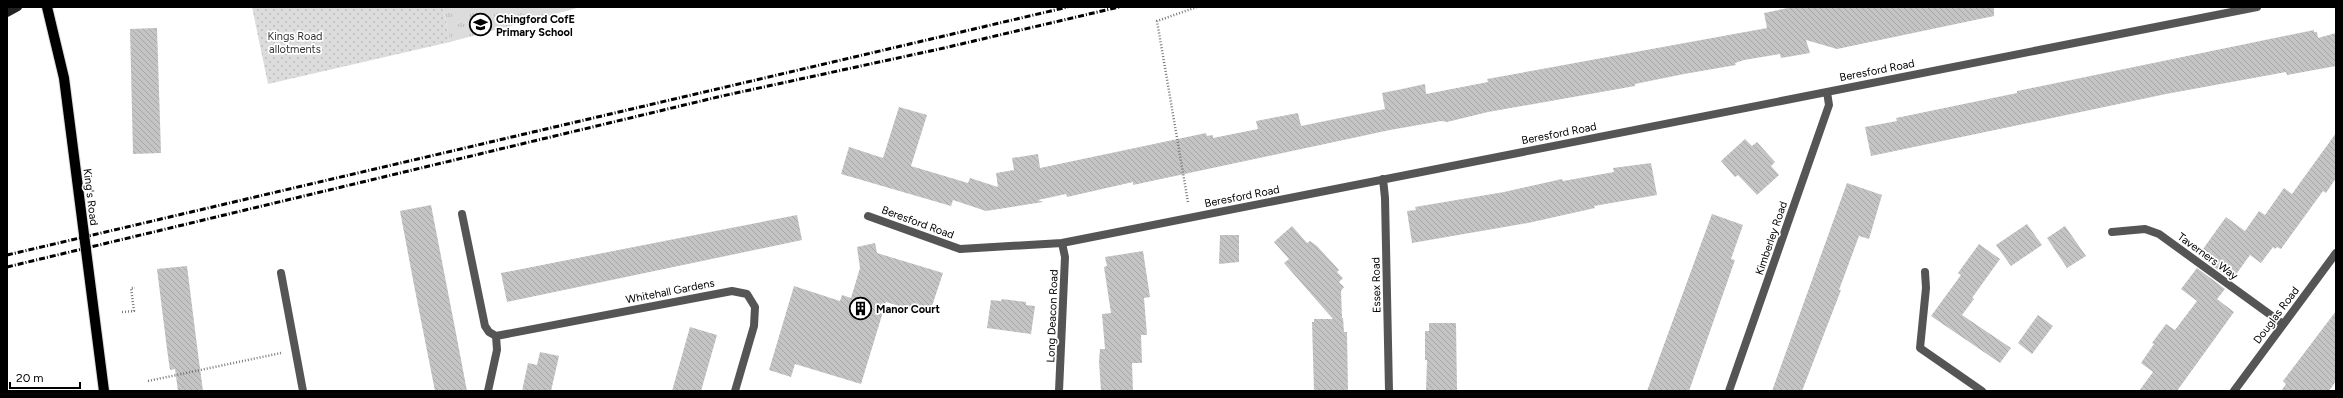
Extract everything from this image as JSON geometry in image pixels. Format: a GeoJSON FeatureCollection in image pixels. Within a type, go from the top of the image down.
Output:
{"type":"FeatureCollection","features":[{"type":"Feature","properties":{"kind":"main road"},"geometry":{"type":"LineString","coordinates":[[7,13],[18,7]]}},
{"type":"Feature","properties":{"kind":"main road","name":"King's Road"},"geometry":{"type":"LineString","coordinates":[[47,7],[64,78],[104,391]]}},
{"type":"Feature","properties":{"kind":"street","name":"Beresford Road"},"geometry":{"type":"LineString","coordinates":[[868,216],[960,249],[1062,243],[2257,7]]}},
{"type":"Feature","properties":{"kind":"street","name":"Kimberley Road"},"geometry":{"type":"LineString","coordinates":[[1729,391],[1829,106],[1827,92]]}},
{"type":"Feature","properties":{"kind":"street","name":"Essex Road"},"geometry":{"type":"LineString","coordinates":[[1383,179],[1385,198],[1389,391]]}},
{"type":"Feature","properties":{"kind":"street"},"geometry":{"type":"LineString","coordinates":[[462,214],[485,326],[489,332],[496,336],[497,350],[488,391]]}},
{"type":"Feature","properties":{"kind":"street","name":"Taverners Way"},"geometry":{"type":"LineString","coordinates":[[2112,232],[2145,230],[2159,234],[2283,324]]}},
{"type":"Feature","properties":{"kind":"street","name":"Long Deacon Road"},"geometry":{"type":"LineString","coordinates":[[1059,391],[1065,256],[1062,243]]}},
{"type":"Feature","properties":{"kind":"street","name":"Douglas Road"},"geometry":{"type":"LineString","coordinates":[[2234,391],[2336,253]]}},
{"type":"Feature","properties":{"kind":"street"},"geometry":{"type":"LineString","coordinates":[[1925,272],[1926,288],[1920,348],[1982,391]]}},
{"type":"Feature","properties":{"kind":"street"},"geometry":{"type":"LineString","coordinates":[[281,273],[303,391]]}},
{"type":"Feature","properties":{"kind":"street","name":"Whitehall Gardens"},"geometry":{"type":"LineString","coordinates":[[496,336],[732,291],[747,294],[755,307],[754,326],[735,391]]}},
{"type":"Feature","properties":{"kind":"path"},"geometry":{"type":"LineString","coordinates":[[1187,194],[1157,21],[1197,7]]}},
{"type":"Feature","properties":{"kind":"path"},"geometry":{"type":"LineString","coordinates":[[122,312],[134,311],[131,288],[134,288]]}},
{"type":"Feature","properties":{"kind":"path"},"geometry":{"type":"LineString","coordinates":[[148,380],[295,350]]}},
{"type":"Feature","properties":{"kind":"green space","name":"Kings Road allotments"},"geometry":{"type":"Polygon","coordinates":[[[252,7],[443,7],[450,42],[268,84],[252,7]]]}},
{"type":"Feature","properties":{"kind":"green space","name":"Chingford CofE Primary School"},"geometry":{"type":"Polygon","coordinates":[[[443,7],[581,7],[450,42],[443,7]]]}},
{"type":"Feature","properties":{"kind":"building"},"geometry":{"type":"Polygon","coordinates":[[[1793,7],[1994,7],[1994,16],[1837,49],[1806,40],[1810,53],[1781,58],[1780,54],[1744,60],[1735,63],[1736,65],[1635,84],[1635,86],[1488,112],[1447,122],[1441,121],[1390,130],[1133,185],[1133,182],[1067,197],[1066,194],[1038,200],[1043,202],[986,211],[953,200],[951,206],[841,174],[849,147],[883,158],[899,107],[927,115],[911,166],[968,183],[970,178],[998,187],[996,173],[1014,170],[1012,158],[1038,154],[1040,168],[1206,133],[1207,136],[1213,135],[1213,138],[1258,129],[1256,121],[1298,113],[1301,126],[1385,109],[1382,93],[1425,84],[1426,94],[1488,82],[1487,79],[1767,28],[1764,13],[1793,7]]]}},
{"type":"Feature","properties":{"kind":"building"},"geometry":{"type":"Polygon","coordinates":[[[157,28],[161,153],[133,154],[130,29],[157,28]]]}},
{"type":"Feature","properties":{"kind":"building"},"geometry":{"type":"Polygon","coordinates":[[[2314,30],[2314,32],[2317,32],[2318,38],[2336,33],[2336,66],[2287,75],[2286,72],[2166,94],[1871,156],[1865,127],[1897,121],[1896,118],[2017,93],[2017,91],[2314,30]]]}},
{"type":"Feature","properties":{"kind":"building"},"geometry":{"type":"Polygon","coordinates":[[[2336,133],[2336,178],[2326,193],[2323,191],[2281,249],[2277,247],[2275,249],[2273,247],[2261,263],[2250,255],[2232,280],[2203,259],[2209,253],[2203,249],[2226,217],[2245,231],[2259,211],[2265,215],[2284,188],[2292,194],[2336,133]]]}},
{"type":"Feature","properties":{"kind":"building"},"geometry":{"type":"Polygon","coordinates":[[[1745,139],[1752,146],[1757,142],[1775,162],[1771,166],[1779,175],[1757,195],[1738,175],[1735,177],[1721,161],[1745,139]]]}},
{"type":"Feature","properties":{"kind":"building"},"geometry":{"type":"Polygon","coordinates":[[[1651,163],[1657,195],[1594,206],[1595,208],[1528,223],[1412,243],[1407,211],[1416,210],[1415,207],[1504,192],[1562,179],[1563,181],[1614,172],[1613,168],[1651,163]]]}},
{"type":"Feature","properties":{"kind":"building"},"geometry":{"type":"Polygon","coordinates":[[[1847,183],[1882,195],[1869,239],[1859,236],[1839,290],[1841,290],[1802,391],[1772,391],[1847,183]]]}},
{"type":"Feature","properties":{"kind":"building"},"geometry":{"type":"Polygon","coordinates":[[[431,205],[467,391],[435,391],[414,285],[400,211],[431,205]]]}},
{"type":"Feature","properties":{"kind":"building"},"geometry":{"type":"Polygon","coordinates":[[[1712,214],[1743,225],[1731,259],[1735,260],[1689,391],[1647,391],[1712,214]]]}},
{"type":"Feature","properties":{"kind":"building"},"geometry":{"type":"Polygon","coordinates":[[[797,215],[802,240],[507,302],[501,273],[797,215]]]}},
{"type":"Feature","properties":{"kind":"building"},"geometry":{"type":"Polygon","coordinates":[[[2027,224],[2042,245],[2011,266],[1996,245],[2027,224]]]}},
{"type":"Feature","properties":{"kind":"building"},"geometry":{"type":"Polygon","coordinates":[[[1292,226],[1307,243],[1310,241],[1317,246],[1339,270],[1337,272],[1343,278],[1339,282],[1344,287],[1341,291],[1342,318],[1344,332],[1347,332],[1348,391],[1314,391],[1312,322],[1314,322],[1314,319],[1333,319],[1284,263],[1289,259],[1274,242],[1292,226]]]}},
{"type":"Feature","properties":{"kind":"building"},"geometry":{"type":"Polygon","coordinates":[[[2065,226],[2086,256],[2067,268],[2047,238],[2065,226]]]}},
{"type":"Feature","properties":{"kind":"building"},"geometry":{"type":"Polygon","coordinates":[[[1220,235],[1239,235],[1239,262],[1219,264],[1220,235]]]}},
{"type":"Feature","properties":{"kind":"building","name":"Manor Court"},"geometry":{"type":"Polygon","coordinates":[[[875,243],[877,253],[943,273],[929,315],[886,302],[861,384],[795,364],[791,377],[769,370],[794,286],[840,301],[842,295],[851,298],[860,268],[857,247],[875,243]]]}},
{"type":"Feature","properties":{"kind":"building"},"geometry":{"type":"Polygon","coordinates":[[[1979,244],[2000,259],[1972,298],[1974,299],[1962,315],[2011,348],[2000,363],[1931,316],[1961,275],[1958,273],[1979,244]]]}},
{"type":"Feature","properties":{"kind":"building"},"geometry":{"type":"Polygon","coordinates":[[[1143,251],[1150,297],[1144,298],[1147,335],[1141,335],[1142,363],[1132,363],[1133,391],[1101,391],[1099,361],[1100,349],[1105,349],[1102,314],[1111,313],[1104,267],[1107,266],[1105,257],[1143,251]]]}},
{"type":"Feature","properties":{"kind":"building"},"geometry":{"type":"Polygon","coordinates":[[[187,266],[203,391],[178,391],[175,369],[170,370],[167,349],[157,269],[187,266]]]}},
{"type":"Feature","properties":{"kind":"building"},"geometry":{"type":"Polygon","coordinates":[[[2197,268],[2225,289],[2217,299],[2234,312],[2177,391],[2139,391],[2153,372],[2141,363],[2154,344],[2152,343],[2166,324],[2175,330],[2197,301],[2181,289],[2197,268]]]}},
{"type":"Feature","properties":{"kind":"building"},"geometry":{"type":"Polygon","coordinates":[[[1002,299],[1026,302],[1026,305],[1035,306],[1031,334],[987,328],[991,300],[1001,301],[1002,299]]]}},
{"type":"Feature","properties":{"kind":"building"},"geometry":{"type":"Polygon","coordinates":[[[2336,311],[2336,381],[2329,391],[2281,391],[2286,384],[2283,381],[2336,311]]]}},
{"type":"Feature","properties":{"kind":"building"},"geometry":{"type":"Polygon","coordinates":[[[2038,315],[2053,326],[2032,354],[2018,343],[2038,315]]]}},
{"type":"Feature","properties":{"kind":"building"},"geometry":{"type":"Polygon","coordinates":[[[1429,323],[1456,323],[1457,391],[1426,391],[1427,360],[1425,360],[1425,331],[1429,331],[1429,323]]]}},
{"type":"Feature","properties":{"kind":"building"},"geometry":{"type":"Polygon","coordinates":[[[690,327],[717,335],[701,391],[672,391],[690,327]]]}},
{"type":"Feature","properties":{"kind":"building"},"geometry":{"type":"Polygon","coordinates":[[[540,352],[559,356],[551,391],[522,391],[528,363],[537,365],[540,352]]]}},
{"type":"Feature","properties":{"kind":"railway"},"geometry":{"type":"LineString","coordinates":[[7,255],[1068,7]]}},
{"type":"Feature","properties":{"kind":"railway"},"geometry":{"type":"LineString","coordinates":[[7,267],[722,96],[944,48],[1119,7]]}},
{"type":"Feature","properties":{"kind":"place","name":"Chingford CofE Primary School"},"geometry":{"type":"Point","coordinates":[481,25]}},
{"type":"Feature","properties":{"kind":"place","name":"Manor Court"},"geometry":{"type":"Point","coordinates":[861,309]}}]}
